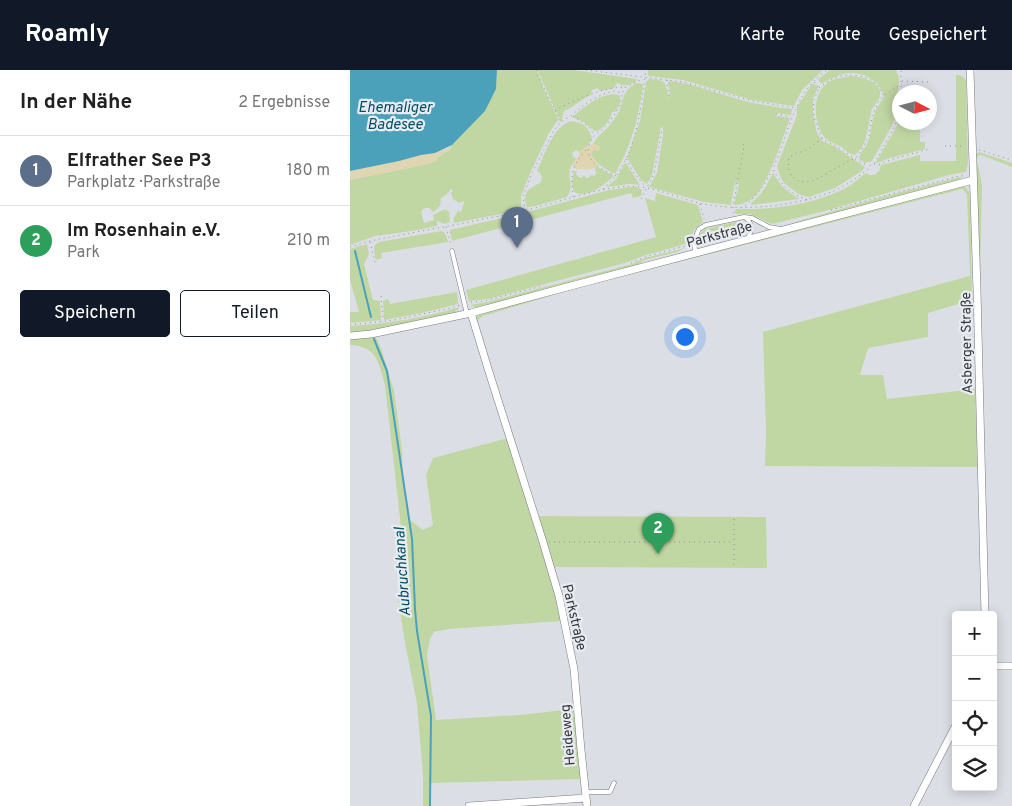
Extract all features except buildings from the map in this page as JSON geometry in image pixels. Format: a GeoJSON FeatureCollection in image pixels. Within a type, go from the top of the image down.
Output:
{"type":"FeatureCollection","features":[{"type":"Feature","properties":{"kind":"street","name":"Asberger Straße"},"geometry":{"type":"LineString","coordinates":[[970,70],[985,611]]}},
{"type":"Feature","properties":{"kind":"street","name":"Parkstraße"},"geometry":{"type":"LineString","coordinates":[[350,336],[371,334],[469,313],[783,230],[973,177]]}},
{"type":"Feature","properties":{"kind":"street","name":"Parkstraße"},"geometry":{"type":"LineString","coordinates":[[469,313],[559,596],[574,669]]}},
{"type":"Feature","properties":{"kind":"street"},"geometry":{"type":"LineString","coordinates":[[997,666],[1012,666]]}},
{"type":"Feature","properties":{"kind":"street","name":"Heideweg"},"geometry":{"type":"LineString","coordinates":[[574,669],[586,799]]}},
{"type":"Feature","properties":{"kind":"street"},"geometry":{"type":"LineString","coordinates":[[914,806],[952,733]]}},
{"type":"Feature","properties":{"kind":"street"},"geometry":{"type":"LineString","coordinates":[[469,806],[586,799]]}},
{"type":"Feature","properties":{"kind":"lane"},"geometry":{"type":"LineString","coordinates":[[696,252],[694,244],[696,236],[699,229],[706,225],[744,217],[752,218],[769,227],[783,230]]}},
{"type":"Feature","properties":{"kind":"lane"},"geometry":{"type":"LineString","coordinates":[[744,217],[752,226],[748,239]]}},
{"type":"Feature","properties":{"kind":"lane"},"geometry":{"type":"LineString","coordinates":[[452,251],[469,313]]}},
{"type":"Feature","properties":{"kind":"lane"},"geometry":{"type":"LineString","coordinates":[[586,799],[610,792],[614,783]]}},
{"type":"Feature","properties":{"kind":"path"},"geometry":{"type":"LineString","coordinates":[[537,70],[537,74],[561,122]]}},
{"type":"Feature","properties":{"kind":"path"},"geometry":{"type":"LineString","coordinates":[[586,70],[667,79],[753,101],[795,108]]}},
{"type":"Feature","properties":{"kind":"path"},"geometry":{"type":"LineString","coordinates":[[603,189],[616,176],[633,142],[639,120],[646,70]]}},
{"type":"Feature","properties":{"kind":"path"},"geometry":{"type":"LineString","coordinates":[[744,207],[760,191],[773,169],[795,108],[801,97],[813,81],[827,70]]}},
{"type":"Feature","properties":{"kind":"path"},"geometry":{"type":"LineString","coordinates":[[898,70],[902,74]]}},
{"type":"Feature","properties":{"kind":"path"},"geometry":{"type":"LineString","coordinates":[[901,70],[902,83]]}},
{"type":"Feature","properties":{"kind":"path"},"geometry":{"type":"LineString","coordinates":[[869,166],[822,138],[814,118],[814,100],[819,88],[831,79],[849,75],[873,81],[878,85],[883,96]]}},
{"type":"Feature","properties":{"kind":"path"},"geometry":{"type":"LineString","coordinates":[[639,81],[640,77]]}},
{"type":"Feature","properties":{"kind":"path"},"geometry":{"type":"LineString","coordinates":[[667,79],[669,96]]}},
{"type":"Feature","properties":{"kind":"path"},"geometry":{"type":"LineString","coordinates":[[555,110],[596,93],[626,87],[639,81],[644,83]]}},
{"type":"Feature","properties":{"kind":"path"},"geometry":{"type":"LineString","coordinates":[[813,81],[819,88]]}},
{"type":"Feature","properties":{"kind":"path"},"geometry":{"type":"LineString","coordinates":[[822,138],[810,148],[796,152],[789,158],[788,168],[792,177],[800,181],[808,182],[815,180],[858,156],[869,136],[872,116],[883,96],[902,83],[930,82]]}},
{"type":"Feature","properties":{"kind":"path"},"geometry":{"type":"LineString","coordinates":[[573,198],[571,174],[594,135],[604,128],[618,109],[622,93],[626,87]]}},
{"type":"Feature","properties":{"kind":"path"},"geometry":{"type":"LineString","coordinates":[[532,229],[528,214],[524,211],[523,196],[552,132],[561,122],[589,101],[613,91],[622,93]]}},
{"type":"Feature","properties":{"kind":"path"},"geometry":{"type":"LineString","coordinates":[[776,114],[792,117]]}},
{"type":"Feature","properties":{"kind":"path"},"geometry":{"type":"LineString","coordinates":[[572,115],[588,126],[594,135]]}},
{"type":"Feature","properties":{"kind":"path"},"geometry":{"type":"LineString","coordinates":[[641,199],[654,174],[663,129]]}},
{"type":"Feature","properties":{"kind":"path"},"geometry":{"type":"LineString","coordinates":[[874,164],[893,130]]}},
{"type":"Feature","properties":{"kind":"path"},"geometry":{"type":"LineString","coordinates":[[736,219],[733,207],[744,146],[742,141]]}},
{"type":"Feature","properties":{"kind":"path"},"geometry":{"type":"LineString","coordinates":[[945,146],[972,148],[1012,160]]}},
{"type":"Feature","properties":{"kind":"path"},"geometry":{"type":"LineString","coordinates":[[588,147],[588,153],[594,164],[616,176]]}},
{"type":"Feature","properties":{"kind":"path"},"geometry":{"type":"LineString","coordinates":[[350,247],[370,241],[524,211],[603,189],[632,186],[647,188],[700,203],[733,207],[770,206],[808,200],[845,185],[868,169],[869,166],[929,149]]}},
{"type":"Feature","properties":{"kind":"path"},"geometry":{"type":"LineString","coordinates":[[625,158],[634,173],[647,188]]}},
{"type":"Feature","properties":{"kind":"path"},"geometry":{"type":"LineString","coordinates":[[773,169],[785,187],[795,195],[808,200]]}},
{"type":"Feature","properties":{"kind":"path"},"geometry":{"type":"LineString","coordinates":[[831,210],[939,180],[973,177]]}},
{"type":"Feature","properties":{"kind":"path"},"geometry":{"type":"LineString","coordinates":[[700,203],[706,225]]}},
{"type":"Feature","properties":{"kind":"path"},"geometry":{"type":"LineString","coordinates":[[446,226],[452,251]]}},
{"type":"Feature","properties":{"kind":"path"},"geometry":{"type":"LineString","coordinates":[[629,263],[684,246],[724,238]]}},
{"type":"Feature","properties":{"kind":"path"},"geometry":{"type":"LineString","coordinates":[[370,241],[376,266]]}},
{"type":"Feature","properties":{"kind":"path"},"geometry":{"type":"LineString","coordinates":[[350,325],[383,321],[450,308],[542,286]]}},
{"type":"Feature","properties":{"kind":"path"},"geometry":{"type":"LineString","coordinates":[[381,296],[383,321]]}},
{"type":"Feature","properties":{"kind":"path"},"geometry":{"type":"LineString","coordinates":[[734,519],[734,564]]}},
{"type":"Feature","properties":{"kind":"path"},"geometry":{"type":"LineString","coordinates":[[543,542],[733,542]]}},
{"type":"Feature","properties":{"kind":"green space"},"geometry":{"type":"Polygon","coordinates":[[[497,70],[537,70],[559,120],[549,133],[531,171],[521,196],[521,210],[454,223],[453,219],[458,211],[461,212],[464,201],[459,203],[453,199],[451,193],[453,190],[451,189],[441,198],[440,206],[436,210],[433,212],[430,208],[426,208],[421,212],[424,223],[434,220],[433,215],[445,209],[449,212],[450,222],[445,224],[437,221],[437,226],[375,236],[350,245],[350,180],[428,164],[438,160],[438,157],[451,149],[450,147],[485,111],[496,89],[497,70]]]}},
{"type":"Feature","properties":{"kind":"green space"},"geometry":{"type":"Polygon","coordinates":[[[538,70],[574,70],[637,79],[636,82],[628,85],[617,83],[614,88],[600,91],[597,88],[592,90],[591,95],[564,111],[561,122],[538,70]]]}},
{"type":"Feature","properties":{"kind":"green space"},"geometry":{"type":"Polygon","coordinates":[[[648,70],[823,70],[802,90],[794,106],[752,100],[683,80],[649,76],[648,70]]]}},
{"type":"Feature","properties":{"kind":"green space"},"geometry":{"type":"Polygon","coordinates":[[[830,70],[896,70],[899,78],[898,85],[892,85],[892,126],[872,161],[865,163],[859,159],[861,152],[868,142],[875,112],[884,97],[880,87],[872,79],[857,73],[839,75],[821,84],[818,79],[830,70]]]}},
{"type":"Feature","properties":{"kind":"green space"},"geometry":{"type":"Polygon","coordinates":[[[956,75],[960,75],[966,82],[968,163],[966,172],[949,175],[825,211],[772,224],[750,214],[736,214],[736,209],[763,209],[805,203],[818,199],[844,189],[866,173],[874,175],[879,171],[881,165],[920,155],[920,161],[956,161],[956,75]]]}},
{"type":"Feature","properties":{"kind":"green space"},"geometry":{"type":"Polygon","coordinates":[[[851,76],[860,77],[875,83],[880,91],[880,96],[872,109],[864,142],[855,155],[825,138],[816,115],[817,99],[825,85],[832,80],[851,76]]]}},
{"type":"Feature","properties":{"kind":"green space"},"geometry":{"type":"Polygon","coordinates":[[[649,79],[662,81],[667,88],[669,98],[669,81],[749,102],[792,109],[791,115],[776,113],[776,116],[790,118],[770,172],[753,198],[744,203],[734,205],[739,183],[735,182],[731,205],[704,202],[649,187],[657,173],[663,135],[663,128],[661,127],[652,175],[647,184],[641,180],[627,158],[640,121],[646,82],[649,79]]]}},
{"type":"Feature","properties":{"kind":"green space"},"geometry":{"type":"Polygon","coordinates":[[[637,83],[643,84],[639,110],[630,142],[615,174],[601,166],[593,158],[591,154],[597,145],[593,144],[617,115],[627,91],[637,83]]]}},
{"type":"Feature","properties":{"kind":"green space"},"geometry":{"type":"Polygon","coordinates":[[[812,84],[818,87],[813,99],[813,114],[817,133],[822,141],[834,146],[865,167],[862,171],[835,188],[809,197],[798,194],[784,183],[777,166],[797,115],[797,107],[812,84]]]}},
{"type":"Feature","properties":{"kind":"green space"},"geometry":{"type":"Polygon","coordinates":[[[613,94],[620,96],[620,103],[615,112],[612,112],[607,123],[598,131],[572,117],[596,100],[613,94]]]}},
{"type":"Feature","properties":{"kind":"green space"},"geometry":{"type":"Polygon","coordinates":[[[571,121],[584,125],[589,130],[592,138],[588,146],[579,152],[576,150],[572,153],[573,157],[576,158],[569,172],[571,186],[567,197],[527,207],[525,202],[526,194],[541,182],[542,177],[537,171],[550,142],[564,124],[571,121]]]}},
{"type":"Feature","properties":{"kind":"green space"},"geometry":{"type":"Polygon","coordinates":[[[895,130],[920,130],[920,142],[925,142],[925,149],[876,162],[895,130]]]}},
{"type":"Feature","properties":{"kind":"green space"},"geometry":{"type":"Polygon","coordinates":[[[979,152],[1012,163],[1012,167],[981,155],[978,156],[977,160],[982,185],[980,276],[976,155],[979,152]]]}},
{"type":"Feature","properties":{"kind":"green space"},"geometry":{"type":"Polygon","coordinates":[[[625,163],[640,185],[630,184],[607,187],[616,179],[625,163]]]}},
{"type":"Feature","properties":{"kind":"green space"},"geometry":{"type":"Polygon","coordinates":[[[595,167],[614,176],[601,186],[585,194],[574,192],[572,181],[574,171],[577,171],[576,174],[581,178],[584,175],[588,178],[596,174],[595,167]]]}},
{"type":"Feature","properties":{"kind":"green space"},"geometry":{"type":"Polygon","coordinates":[[[773,173],[786,190],[799,199],[751,205],[764,190],[773,173]]]}},
{"type":"Feature","properties":{"kind":"green space"},"geometry":{"type":"Polygon","coordinates":[[[964,176],[957,181],[794,225],[782,226],[882,197],[964,176]]]}},
{"type":"Feature","properties":{"kind":"green space"},"geometry":{"type":"Polygon","coordinates":[[[965,186],[970,194],[972,300],[928,313],[928,337],[868,348],[860,375],[883,375],[887,399],[975,389],[978,467],[765,466],[766,432],[763,332],[970,276],[967,194],[962,189],[581,287],[483,316],[478,320],[477,328],[476,320],[478,314],[965,186]]]}},
{"type":"Feature","properties":{"kind":"green space"},"geometry":{"type":"Polygon","coordinates":[[[637,187],[642,190],[641,196],[633,198],[631,193],[452,241],[450,230],[524,213],[609,190],[637,187]]]}},
{"type":"Feature","properties":{"kind":"green space"},"geometry":{"type":"Polygon","coordinates":[[[656,193],[698,205],[703,222],[694,230],[689,243],[628,262],[488,299],[469,301],[466,290],[656,237],[645,198],[655,201],[656,193]]]}},
{"type":"Feature","properties":{"kind":"green space"},"geometry":{"type":"Polygon","coordinates":[[[739,221],[746,224],[748,231],[699,241],[699,235],[705,229],[739,221]]]}},
{"type":"Feature","properties":{"kind":"green space"},"geometry":{"type":"Polygon","coordinates":[[[441,231],[445,233],[448,242],[381,253],[382,258],[376,260],[375,258],[374,246],[379,242],[441,231]]]}},
{"type":"Feature","properties":{"kind":"green space"},"geometry":{"type":"Polygon","coordinates":[[[367,244],[369,254],[364,264],[373,300],[380,301],[381,320],[350,323],[350,312],[359,312],[350,280],[350,249],[367,244]]]}},
{"type":"Feature","properties":{"kind":"green space"},"geometry":{"type":"Polygon","coordinates":[[[685,248],[677,252],[645,260],[635,266],[478,308],[471,305],[632,264],[645,258],[685,248]]]}},
{"type":"Feature","properties":{"kind":"green space"},"geometry":{"type":"Polygon","coordinates":[[[457,292],[458,304],[384,320],[383,301],[388,299],[390,304],[457,292]]]}},
{"type":"Feature","properties":{"kind":"green space"},"geometry":{"type":"Polygon","coordinates":[[[459,307],[453,314],[350,332],[350,326],[405,320],[459,307]]]}},
{"type":"Feature","properties":{"kind":"green space"},"geometry":{"type":"Polygon","coordinates":[[[376,337],[394,391],[402,450],[403,483],[410,520],[423,530],[433,525],[426,475],[433,458],[508,438],[556,594],[562,621],[448,629],[434,632],[430,639],[427,655],[436,720],[520,715],[573,709],[582,779],[430,783],[430,806],[423,806],[423,775],[417,704],[398,598],[403,580],[404,554],[385,385],[381,370],[371,352],[359,346],[350,345],[350,339],[376,337]]]}},
{"type":"Feature","properties":{"kind":"green space"},"geometry":{"type":"Polygon","coordinates":[[[537,516],[766,517],[767,568],[553,567],[537,516]]]}},
{"type":"Feature","properties":{"kind":"sand"},"geometry":{"type":"Polygon","coordinates":[[[593,144],[600,146],[598,151],[594,150],[591,154],[599,166],[589,170],[574,168],[573,164],[579,156],[579,152],[593,144]]]}},
{"type":"Feature","properties":{"kind":"sand"},"geometry":{"type":"Polygon","coordinates":[[[450,147],[438,157],[438,160],[428,164],[350,180],[350,171],[435,153],[450,147]]]}},
{"type":"Feature","properties":{"kind":"water","name":"Ehemaliger Badesee"},"geometry":{"type":"Polygon","coordinates":[[[350,70],[497,70],[496,89],[485,111],[452,145],[435,153],[350,171],[350,70]]]}},
{"type":"Feature","properties":{"kind":"waterway","name":"Aubruchkanal"},"geometry":{"type":"LineString","coordinates":[[355,251],[371,317]]}},
{"type":"Feature","properties":{"kind":"waterway","name":"Aubruchkanal"},"geometry":{"type":"LineString","coordinates":[[374,339],[387,371],[412,539],[417,631],[431,716],[430,806]]}},
{"type":"Feature","properties":{"kind":"place","name":"Elfrather See P3"},"geometry":{"type":"Point","coordinates":[517,248]}},
{"type":"Feature","properties":{"kind":"place","name":"Im Rosenhain e.V."},"geometry":{"type":"Point","coordinates":[658,554]}}]}
